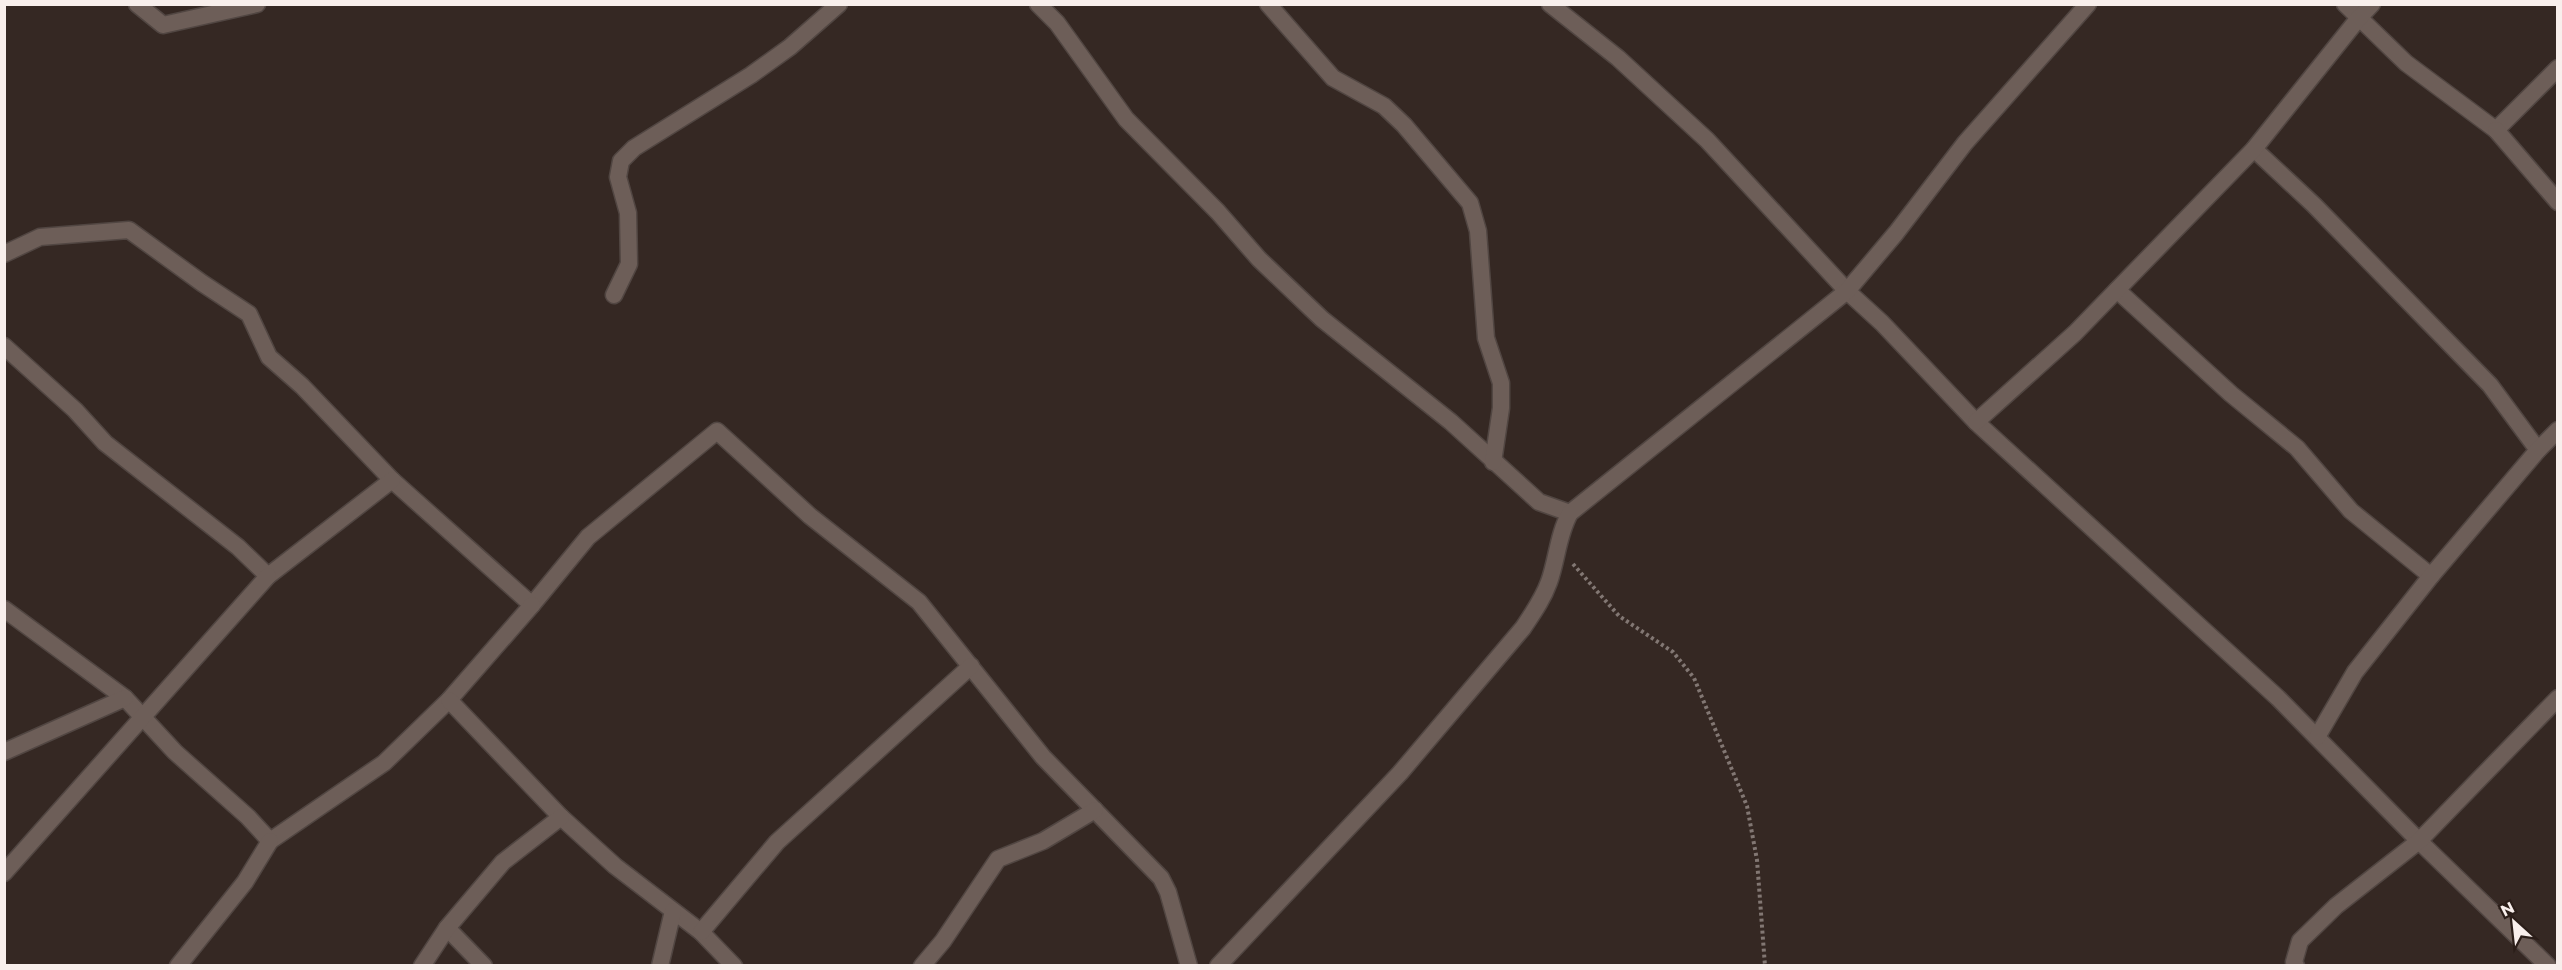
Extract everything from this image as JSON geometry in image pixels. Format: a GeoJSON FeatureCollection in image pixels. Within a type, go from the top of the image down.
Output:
{"type":"FeatureCollection","features":[{"type":"Feature","properties":{"kind":"street"},"geometry":{"type":"LineString","coordinates":[[137,4],[163,25],[257,4]]}},
{"type":"Feature","properties":{"kind":"street"},"geometry":{"type":"LineString","coordinates":[[614,295],[629,264],[628,213],[618,177],[621,161],[634,148],[751,75],[790,47],[839,4]]}},
{"type":"Feature","properties":{"kind":"street"},"geometry":{"type":"LineString","coordinates":[[1038,4],[1057,23],[1126,119],[1259,259],[1322,319],[1451,422],[1539,502],[1570,513]]}},
{"type":"Feature","properties":{"kind":"street"},"geometry":{"type":"LineString","coordinates":[[1268,4],[1333,78],[1384,106],[1404,125],[1470,203],[1478,231],[1485,338],[1501,383],[1502,394],[1493,462]]}},
{"type":"Feature","properties":{"kind":"street"},"geometry":{"type":"LineString","coordinates":[[1550,4],[1618,58],[1707,140],[1847,291],[1882,323],[1976,422],[2278,698],[2419,841],[2548,966]]}},
{"type":"Feature","properties":{"kind":"street"},"geometry":{"type":"LineString","coordinates":[[1218,966],[1400,773],[1523,628],[1538,607],[1549,584],[1563,525],[1570,513],[1847,291],[1896,233],[1965,142],[2088,4]]}},
{"type":"Feature","properties":{"kind":"street"},"geometry":{"type":"LineString","coordinates":[[2345,4],[2406,63],[2496,130],[2558,202]]}},
{"type":"Feature","properties":{"kind":"street"},"geometry":{"type":"LineString","coordinates":[[1976,422],[2075,333],[2254,149],[2372,4]]}},
{"type":"Feature","properties":{"kind":"street"},"geometry":{"type":"LineString","coordinates":[[2496,130],[2558,69]]}},
{"type":"Feature","properties":{"kind":"street"},"geometry":{"type":"LineString","coordinates":[[2254,149],[2322,213],[2490,385],[2538,450]]}},
{"type":"Feature","properties":{"kind":"street"},"geometry":{"type":"LineString","coordinates":[[4,254],[40,237],[129,230],[202,284],[249,314],[269,357],[302,386],[392,480],[532,605]]}},
{"type":"Feature","properties":{"kind":"street"},"geometry":{"type":"LineString","coordinates":[[2116,290],[2231,394],[2297,448],[2350,510],[2431,576]]}},
{"type":"Feature","properties":{"kind":"street"},"geometry":{"type":"LineString","coordinates":[[4,346],[75,410],[105,443],[238,547],[268,576]]}},
{"type":"Feature","properties":{"kind":"street"},"geometry":{"type":"LineString","coordinates":[[2318,737],[2355,672],[2431,576],[2538,450],[2558,430]]}},
{"type":"Feature","properties":{"kind":"street"},"geometry":{"type":"LineString","coordinates":[[178,966],[245,882],[270,841],[384,763],[449,700],[588,537],[717,431],[810,516],[919,602],[1043,757],[1161,878],[1168,892],[1189,966]]}},
{"type":"Feature","properties":{"kind":"street"},"geometry":{"type":"LineString","coordinates":[[4,873],[268,576],[392,480]]}},
{"type":"Feature","properties":{"kind":"street"},"geometry":{"type":"LineString","coordinates":[[4,609],[125,698],[175,752],[248,817],[270,841]]}},
{"type":"Feature","properties":{"kind":"street"},"geometry":{"type":"LineString","coordinates":[[701,932],[777,842],[971,666]]}},
{"type":"Feature","properties":{"kind":"street"},"geometry":{"type":"LineString","coordinates":[[4,752],[125,698]]}},
{"type":"Feature","properties":{"kind":"street"},"geometry":{"type":"LineString","coordinates":[[2296,966],[2294,962],[2300,941],[2336,906],[2419,841],[2558,698]]}},
{"type":"Feature","properties":{"kind":"street"},"geometry":{"type":"LineString","coordinates":[[449,700],[561,817],[615,866],[701,932],[734,966]]}},
{"type":"Feature","properties":{"kind":"street"},"geometry":{"type":"LineString","coordinates":[[922,966],[943,941],[998,859],[1043,841],[1095,810]]}},
{"type":"Feature","properties":{"kind":"street"},"geometry":{"type":"LineString","coordinates":[[422,966],[447,928],[503,862],[561,817]]}},
{"type":"Feature","properties":{"kind":"street"},"geometry":{"type":"LineString","coordinates":[[660,966],[673,911]]}},
{"type":"Feature","properties":{"kind":"street"},"geometry":{"type":"LineString","coordinates":[[447,928],[484,966]]}},
{"type":"Feature","properties":{"kind":"path"},"geometry":{"type":"LineString","coordinates":[[1559,549],[1619,616],[1673,652],[1694,678],[1747,806],[1757,860],[1765,966]]}}]}
